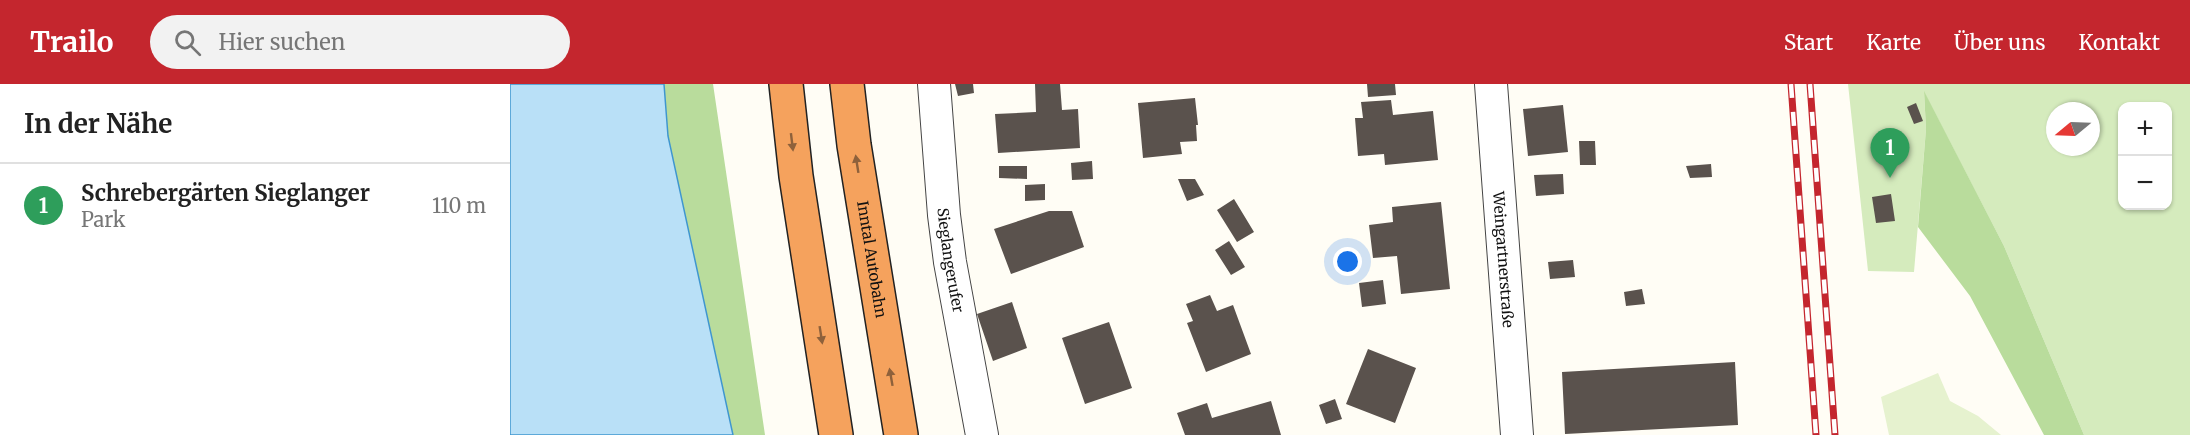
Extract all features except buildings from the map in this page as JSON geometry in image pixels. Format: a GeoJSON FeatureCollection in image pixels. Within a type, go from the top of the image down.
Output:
{"type":"FeatureCollection","features":[{"type":"Feature","properties":{"kind":"highway"},"geometry":{"type":"LineString","coordinates":[[786,84],[796,176],[836,435]]}},
{"type":"Feature","properties":{"kind":"highway","name":"Inntal Autobahn"},"geometry":{"type":"LineString","coordinates":[[847,84],[854,145],[901,435]]}},
{"type":"Feature","properties":{"kind":"street","name":"Sieglangerufer"},"geometry":{"type":"LineString","coordinates":[[934,84],[948,251],[982,435]]}},
{"type":"Feature","properties":{"kind":"street","name":"Weingartnerstraße"},"geometry":{"type":"LineString","coordinates":[[1491,84],[1517,435]]}},
{"type":"Feature","properties":{"kind":"green space"},"geometry":{"type":"Polygon","coordinates":[[[664,84],[713,84],[765,435],[733,435],[668,136],[664,84]]]}},
{"type":"Feature","properties":{"kind":"green space"},"geometry":{"type":"Polygon","coordinates":[[[1848,84],[2190,84],[2190,435],[2084,435],[2004,246],[1924,92],[1926,129],[1914,272],[1868,271],[1848,84]]]}},
{"type":"Feature","properties":{"kind":"green space"},"geometry":{"type":"Polygon","coordinates":[[[1924,91],[2004,246],[2084,435],[2044,435],[1970,296],[1918,227],[1926,129],[1924,91]]]}},
{"type":"Feature","properties":{"kind":"green space"},"geometry":{"type":"Polygon","coordinates":[[[1938,373],[1950,401],[1978,416],[2001,435],[1889,435],[1881,397],[1938,373]]]}},
{"type":"Feature","properties":{"kind":"water"},"geometry":{"type":"Polygon","coordinates":[[[510,84],[664,84],[668,136],[733,435],[510,435],[510,84]]]}},
{"type":"Feature","properties":{"kind":"railway"},"geometry":{"type":"LineString","coordinates":[[1791,84],[1816,435]]}},
{"type":"Feature","properties":{"kind":"railway"},"geometry":{"type":"LineString","coordinates":[[1810,84],[1835,435]]}},
{"type":"Feature","properties":{"kind":"place","name":"Schrebergärten Sieglanger"},"geometry":{"type":"Point","coordinates":[1890,178]}}]}
